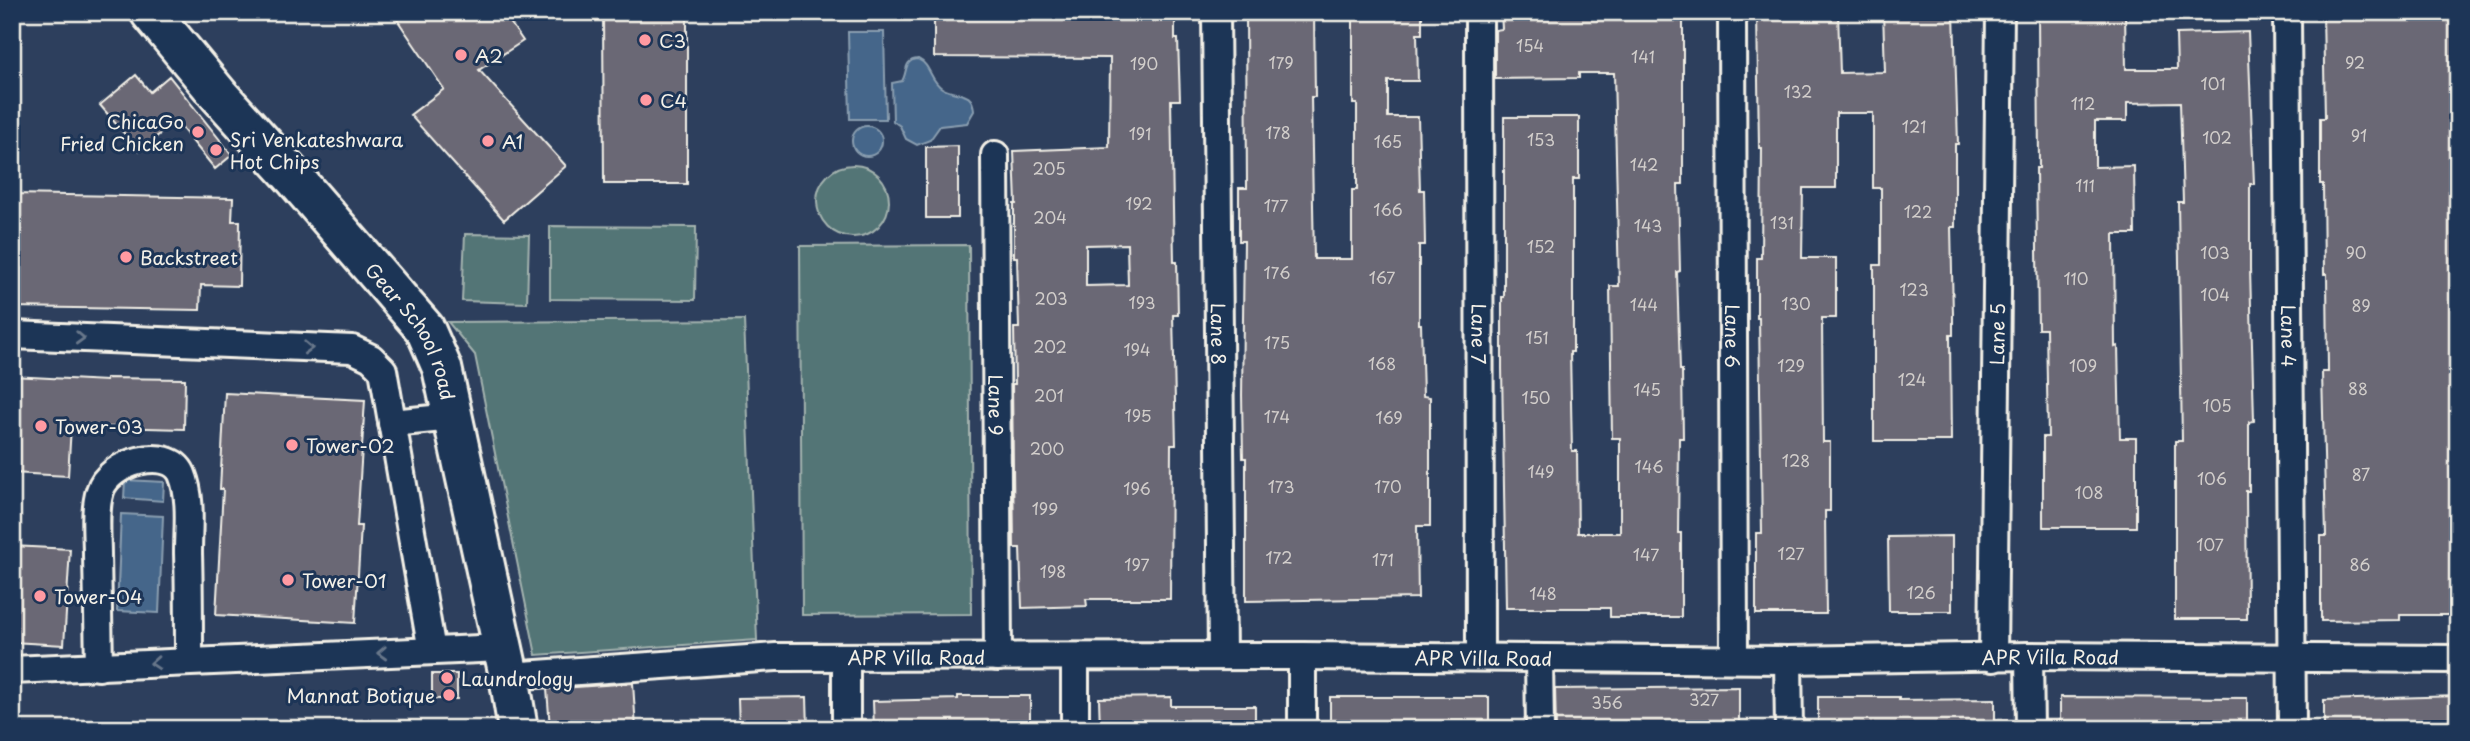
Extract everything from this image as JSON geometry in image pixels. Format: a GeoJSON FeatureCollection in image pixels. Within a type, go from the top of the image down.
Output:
{"type":"FeatureCollection","features":[{"type":"Feature","properties":{"kind":"main road","name":"Gear School road"},"geometry":{"type":"LineString","coordinates":[[150,12],[218,94],[425,329],[442,368],[518,729]]}},
{"type":"Feature","properties":{"kind":"street","name":"Lane 8"},"geometry":{"type":"LineString","coordinates":[[1216,12],[1222,656]]}},
{"type":"Feature","properties":{"kind":"street","name":"Lane 7"},"geometry":{"type":"LineString","coordinates":[[1479,12],[1480,657]]}},
{"type":"Feature","properties":{"kind":"street","name":"Lane 6"},"geometry":{"type":"LineString","coordinates":[[1732,12],[1734,659]]}},
{"type":"Feature","properties":{"kind":"street","name":"Lane 5"},"geometry":{"type":"LineString","coordinates":[[1993,658],[2000,12]]}},
{"type":"Feature","properties":{"kind":"street","name":"Lane 4"},"geometry":{"type":"LineString","coordinates":[[2287,12],[2293,658]]}},
{"type":"Feature","properties":{"kind":"street","name":"Lane 9"},"geometry":{"type":"LineString","coordinates":[[995,155],[998,657]]}},
{"type":"Feature","properties":{"kind":"street"},"geometry":{"type":"LineString","coordinates":[[12,335],[352,349],[371,358],[383,370],[432,651]]}},
{"type":"Feature","properties":{"kind":"street"},"geometry":{"type":"LineString","coordinates":[[392,423],[453,417]]}},
{"type":"Feature","properties":{"kind":"street"},"geometry":{"type":"LineString","coordinates":[[99,667],[98,498],[106,477],[115,469],[127,463],[149,459],[169,462],[179,469],[188,499],[189,660]]}},
{"type":"Feature","properties":{"kind":"street","name":"APR Villa Road"},"geometry":{"type":"LineString","coordinates":[[12,670],[432,651],[505,662],[776,657],[1222,656],[1788,660],[2029,656],[2458,659]]}},
{"type":"Feature","properties":{"kind":"street"},"geometry":{"type":"LineString","coordinates":[[1302,656],[1302,729]]}},
{"type":"Feature","properties":{"kind":"street"},"geometry":{"type":"LineString","coordinates":[[2029,656],[2030,729]]}},
{"type":"Feature","properties":{"kind":"street"},"geometry":{"type":"LineString","coordinates":[[846,657],[846,729]]}},
{"type":"Feature","properties":{"kind":"street"},"geometry":{"type":"LineString","coordinates":[[1075,657],[1075,729]]}},
{"type":"Feature","properties":{"kind":"street"},"geometry":{"type":"LineString","coordinates":[[1539,658],[1540,729]]}},
{"type":"Feature","properties":{"kind":"street"},"geometry":{"type":"LineString","coordinates":[[2292,729],[2293,658]]}},
{"type":"Feature","properties":{"kind":"street"},"geometry":{"type":"LineString","coordinates":[[1788,660],[1788,729]]}},
{"type":"Feature","properties":{"kind":"green space"},"geometry":{"type":"Polygon","coordinates":[[[853,165],[873,171],[883,181],[889,201],[883,221],[873,231],[853,237],[833,231],[823,221],[817,201],[823,181],[833,171],[853,165]]]}},
{"type":"Feature","properties":{"kind":"green space"},"geometry":{"type":"Polygon","coordinates":[[[550,226],[696,227],[695,300],[550,299],[550,226]]]}},
{"type":"Feature","properties":{"kind":"green space"},"geometry":{"type":"Polygon","coordinates":[[[465,234],[529,235],[527,303],[462,301],[465,234]]]}},
{"type":"Feature","properties":{"kind":"green space"},"geometry":{"type":"Polygon","coordinates":[[[969,245],[971,614],[802,615],[800,246],[969,245]]]}},
{"type":"Feature","properties":{"kind":"green space"},"geometry":{"type":"Polygon","coordinates":[[[744,320],[757,640],[536,655],[475,355],[448,322],[744,320]]]}},
{"type":"Feature","properties":{"kind":"water"},"geometry":{"type":"Polygon","coordinates":[[[848,32],[884,32],[886,119],[850,119],[848,32]]]}},
{"type":"Feature","properties":{"kind":"water"},"geometry":{"type":"Polygon","coordinates":[[[918,59],[926,65],[938,85],[971,99],[974,111],[967,123],[940,126],[930,140],[917,145],[906,139],[900,126],[893,121],[892,83],[902,81],[908,64],[918,59]]]}},
{"type":"Feature","properties":{"kind":"water"},"geometry":{"type":"Polygon","coordinates":[[[867,126],[878,130],[882,141],[878,152],[867,156],[856,152],[852,141],[856,130],[867,126]]]}},
{"type":"Feature","properties":{"kind":"water"},"geometry":{"type":"Polygon","coordinates":[[[125,480],[164,482],[163,501],[124,498],[125,480]]]}},
{"type":"Feature","properties":{"kind":"water"},"geometry":{"type":"Polygon","coordinates":[[[121,514],[163,516],[159,613],[117,611],[121,514]]]}},
{"type":"Feature","properties":{"kind":"building","name":"A1"},"geometry":{"type":"Polygon","coordinates":[[[392,12],[503,12],[523,41],[479,70],[566,166],[504,220],[410,115],[444,89],[392,12]]]}},
{"type":"Feature","properties":{"kind":"building","name":"C4"},"geometry":{"type":"Polygon","coordinates":[[[603,12],[687,12],[687,184],[604,184],[603,12]]]}},
{"type":"Feature","properties":{"kind":"building"},"geometry":{"type":"Polygon","coordinates":[[[934,12],[1175,12],[1180,100],[1171,100],[1174,262],[1177,262],[1178,315],[1173,315],[1176,445],[1171,445],[1170,599],[1086,599],[1087,606],[1022,608],[1020,548],[1014,548],[1012,384],[1015,384],[1014,328],[1019,328],[1017,257],[1014,257],[1014,151],[1109,147],[1110,58],[934,57],[934,12]],[[1127,244],[1086,245],[1086,286],[1128,285],[1127,244]]]}},
{"type":"Feature","properties":{"kind":"building"},"geometry":{"type":"Polygon","coordinates":[[[1246,12],[1314,12],[1315,97],[1311,97],[1314,259],[1352,259],[1352,190],[1357,190],[1353,12],[1422,12],[1422,34],[1417,34],[1418,81],[1388,81],[1388,117],[1418,117],[1420,190],[1424,190],[1425,245],[1419,245],[1419,324],[1423,396],[1430,397],[1430,526],[1417,526],[1418,598],[1246,601],[1246,458],[1243,458],[1242,395],[1244,241],[1239,241],[1239,188],[1247,188],[1246,12]]]}},
{"type":"Feature","properties":{"kind":"building"},"geometry":{"type":"Polygon","coordinates":[[[1501,12],[1683,12],[1683,184],[1678,184],[1680,271],[1677,272],[1683,438],[1679,438],[1681,617],[1610,617],[1610,608],[1506,608],[1502,368],[1504,117],[1579,117],[1579,179],[1573,179],[1573,352],[1570,352],[1572,451],[1577,451],[1578,533],[1620,533],[1620,438],[1612,438],[1610,286],[1619,286],[1614,73],[1579,73],[1579,78],[1495,79],[1495,30],[1502,29],[1501,12]]]}},
{"type":"Feature","properties":{"kind":"building"},"geometry":{"type":"Polygon","coordinates":[[[1757,12],[1838,12],[1840,73],[1885,72],[1883,12],[1954,12],[1958,144],[1955,144],[1955,227],[1951,227],[1951,441],[1874,441],[1874,265],[1881,265],[1881,188],[1873,188],[1873,113],[1836,113],[1836,188],[1803,188],[1802,258],[1836,258],[1836,318],[1822,318],[1823,442],[1830,442],[1830,511],[1825,511],[1826,614],[1756,614],[1756,533],[1762,533],[1757,258],[1761,258],[1762,148],[1759,148],[1757,12]]]}},
{"type":"Feature","properties":{"kind":"building"},"geometry":{"type":"Polygon","coordinates":[[[2038,12],[2125,12],[2126,69],[2177,69],[2176,34],[2248,32],[2254,184],[2250,184],[2254,421],[2249,422],[2249,491],[2246,491],[2247,619],[2175,619],[2175,441],[2182,441],[2178,202],[2183,202],[2180,102],[2127,103],[2127,121],[2095,121],[2095,167],[2134,166],[2135,234],[2114,234],[2115,347],[2118,346],[2120,438],[2136,438],[2136,527],[2043,527],[2043,437],[2048,437],[2046,329],[2038,329],[2038,12]]]}},
{"type":"Feature","properties":{"kind":"building"},"geometry":{"type":"Polygon","coordinates":[[[2323,12],[2458,12],[2458,615],[2400,615],[2400,620],[2321,621],[2321,536],[2326,536],[2322,372],[2328,372],[2327,274],[2324,274],[2323,184],[2320,184],[2320,118],[2325,118],[2323,12]]]}},
{"type":"Feature","properties":{"kind":"building"},"geometry":{"type":"Polygon","coordinates":[[[136,75],[150,92],[169,76],[232,155],[215,169],[176,121],[139,151],[100,105],[136,75]]]}},
{"type":"Feature","properties":{"kind":"building"},"geometry":{"type":"Polygon","coordinates":[[[958,146],[958,218],[926,218],[926,147],[958,146]]]}},
{"type":"Feature","properties":{"kind":"building","name":"Backstreet"},"geometry":{"type":"Polygon","coordinates":[[[12,194],[233,198],[232,221],[240,221],[239,286],[201,285],[200,310],[12,307],[12,194]]]}},
{"type":"Feature","properties":{"kind":"building"},"geometry":{"type":"Polygon","coordinates":[[[12,376],[106,381],[106,378],[185,379],[184,429],[71,426],[68,476],[12,473],[12,376]]]}},
{"type":"Feature","properties":{"kind":"building"},"geometry":{"type":"Polygon","coordinates":[[[225,393],[365,400],[357,526],[361,526],[355,623],[216,615],[225,393]]]}},
{"type":"Feature","properties":{"kind":"building"},"geometry":{"type":"Polygon","coordinates":[[[1952,536],[1952,611],[1889,611],[1888,537],[1952,536]]]}},
{"type":"Feature","properties":{"kind":"building","name":"Tower-04"},"geometry":{"type":"Polygon","coordinates":[[[12,546],[70,549],[64,645],[12,642],[12,546]]]}},
{"type":"Feature","properties":{"kind":"building"},"geometry":{"type":"Polygon","coordinates":[[[432,674],[457,674],[457,699],[432,699],[432,674]]]}},
{"type":"Feature","properties":{"kind":"building"},"geometry":{"type":"Polygon","coordinates":[[[633,683],[636,729],[608,729],[608,724],[550,728],[547,689],[633,683]]]}},
{"type":"Feature","properties":{"kind":"building"},"geometry":{"type":"Polygon","coordinates":[[[1739,687],[1739,729],[1556,729],[1555,689],[1739,687]]]}},
{"type":"Feature","properties":{"kind":"building"},"geometry":{"type":"Polygon","coordinates":[[[958,696],[1030,696],[1030,729],[874,729],[873,701],[958,699],[958,696]]]}},
{"type":"Feature","properties":{"kind":"building"},"geometry":{"type":"Polygon","coordinates":[[[2458,696],[2458,729],[2324,729],[2324,700],[2458,696]]]}},
{"type":"Feature","properties":{"kind":"building"},"geometry":{"type":"Polygon","coordinates":[[[807,697],[808,729],[739,729],[738,698],[807,697]]]}},
{"type":"Feature","properties":{"kind":"building"},"geometry":{"type":"Polygon","coordinates":[[[1171,697],[1171,706],[1255,706],[1255,729],[1100,729],[1099,698],[1171,697]]]}},
{"type":"Feature","properties":{"kind":"building"},"geometry":{"type":"Polygon","coordinates":[[[1330,697],[1489,697],[1489,729],[1330,729],[1330,697]]]}},
{"type":"Feature","properties":{"kind":"building"},"geometry":{"type":"Polygon","coordinates":[[[1818,697],[1995,699],[1995,729],[1818,729],[1818,697]]]}},
{"type":"Feature","properties":{"kind":"building"},"geometry":{"type":"Polygon","coordinates":[[[2060,697],[2247,698],[2247,729],[2060,729],[2060,697]]]}},
{"type":"Feature","properties":{"kind":"place","name":"C3"},"geometry":{"type":"Point","coordinates":[645,40]}},
{"type":"Feature","properties":{"kind":"place","name":"A2"},"geometry":{"type":"Point","coordinates":[461,55]}},
{"type":"Feature","properties":{"kind":"place","name":"C4"},"geometry":{"type":"Point","coordinates":[646,100]}},
{"type":"Feature","properties":{"kind":"place","name":"ChicaGo Fried Chicken"},"geometry":{"type":"Point","coordinates":[198,132]}},
{"type":"Feature","properties":{"kind":"place","name":"A1"},"geometry":{"type":"Point","coordinates":[488,141]}},
{"type":"Feature","properties":{"kind":"place","name":"Sri Venkateshwara Hot Chips"},"geometry":{"type":"Point","coordinates":[216,150]}},
{"type":"Feature","properties":{"kind":"place","name":"Backstreet"},"geometry":{"type":"Point","coordinates":[126,257]}},
{"type":"Feature","properties":{"kind":"place","name":"Tower-03"},"geometry":{"type":"Point","coordinates":[41,426]}},
{"type":"Feature","properties":{"kind":"place","name":"Tower-02"},"geometry":{"type":"Point","coordinates":[292,445]}},
{"type":"Feature","properties":{"kind":"place","name":"Tower-01"},"geometry":{"type":"Point","coordinates":[288,580]}},
{"type":"Feature","properties":{"kind":"place","name":"Tower-04"},"geometry":{"type":"Point","coordinates":[40,596]}},
{"type":"Feature","properties":{"kind":"place","name":"Laundrology"},"geometry":{"type":"Point","coordinates":[447,678]}},
{"type":"Feature","properties":{"kind":"place","name":"Mannat Botique"},"geometry":{"type":"Point","coordinates":[449,695]}}]}
